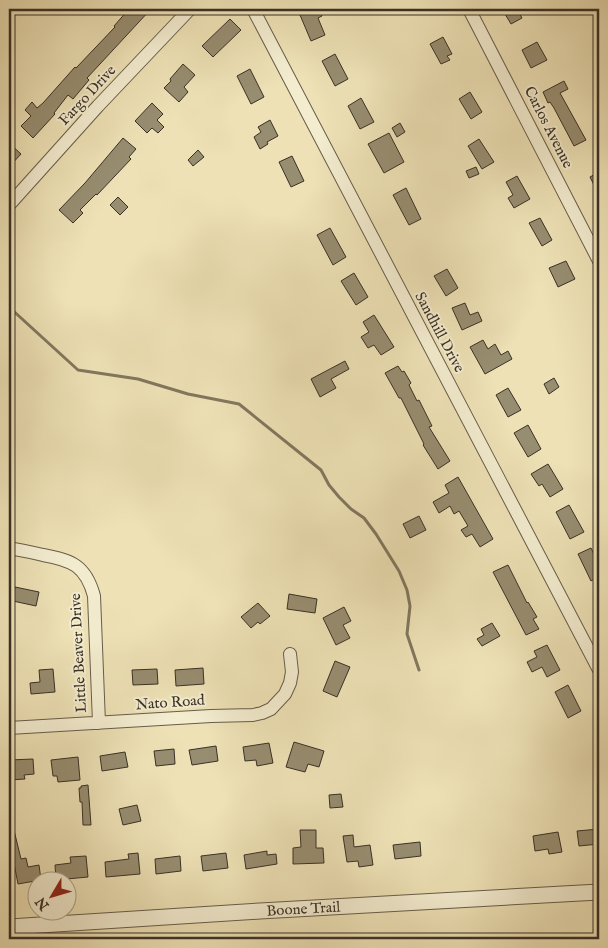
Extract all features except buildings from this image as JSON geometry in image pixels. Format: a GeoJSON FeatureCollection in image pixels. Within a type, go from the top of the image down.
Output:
{"type":"FeatureCollection","features":[{"type":"Feature","properties":{"kind":"street","name":"Fargo Drive"},"geometry":{"type":"LineString","coordinates":[[9,205],[98,106],[190,9]]}},
{"type":"Feature","properties":{"kind":"street","name":"Sandhill Drive"},"geometry":{"type":"LineString","coordinates":[[253,9],[599,670]]}},
{"type":"Feature","properties":{"kind":"street","name":"Carlos Avenue"},"geometry":{"type":"LineString","coordinates":[[469,9],[599,261]]}},
{"type":"Feature","properties":{"kind":"street","name":"Little Beaver Drive"},"geometry":{"type":"LineString","coordinates":[[9,548],[62,558],[80,569],[91,584],[94,596],[99,723]]}},
{"type":"Feature","properties":{"kind":"street","name":"Nato Road"},"geometry":{"type":"LineString","coordinates":[[9,728],[262,713],[271,709],[285,694],[292,672],[290,654]]}},
{"type":"Feature","properties":{"kind":"street","name":"Boone Trail"},"geometry":{"type":"LineString","coordinates":[[9,927],[599,892]]}},
{"type":"Feature","properties":{"kind":"waterway"},"geometry":{"type":"LineString","coordinates":[[9,307],[78,370],[138,379],[188,394],[239,404],[321,470],[329,485],[339,497],[364,518],[399,571],[407,590],[410,606],[407,634],[419,670]]}}]}
